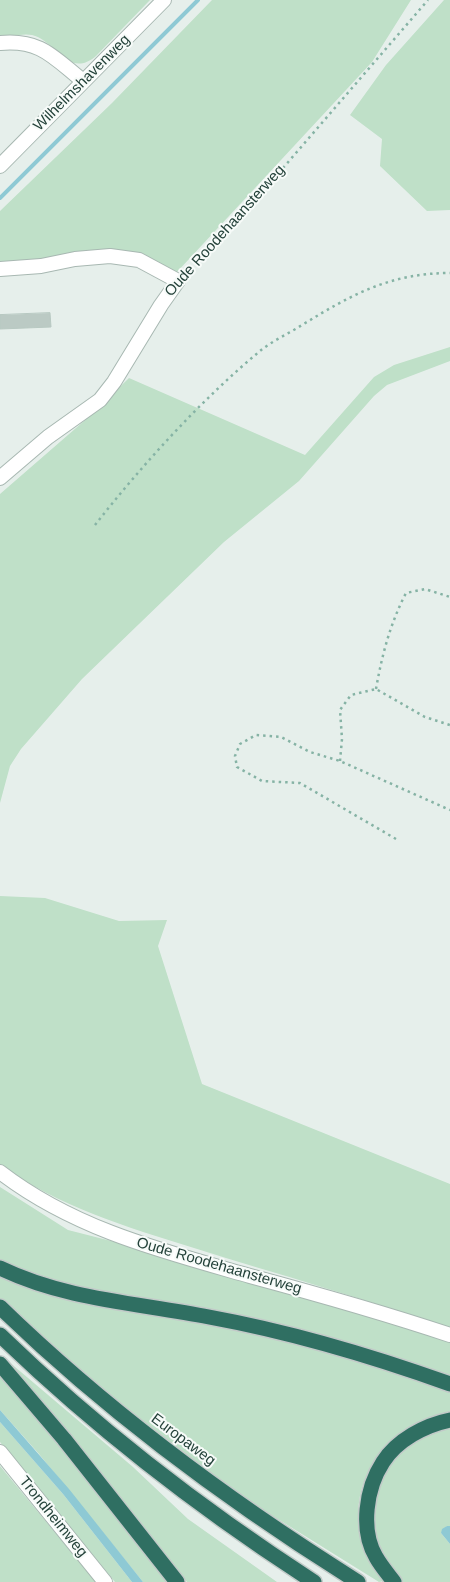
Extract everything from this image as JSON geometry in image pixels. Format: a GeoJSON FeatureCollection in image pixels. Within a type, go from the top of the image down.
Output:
{"type":"FeatureCollection","features":[{"type":"Feature","properties":{"kind":"highway"},"geometry":{"type":"LineString","coordinates":[[0,1268],[41,1285],[88,1297],[208,1316],[278,1332],[346,1350],[450,1384]]}},
{"type":"Feature","properties":{"kind":"highway","name":"Europaweg"},"geometry":{"type":"LineString","coordinates":[[0,1307],[77,1377],[141,1430],[293,1541],[358,1582]]}},
{"type":"Feature","properties":{"kind":"highway"},"geometry":{"type":"LineString","coordinates":[[0,1335],[134,1450],[194,1497],[314,1582]]}},
{"type":"Feature","properties":{"kind":"highway"},"geometry":{"type":"LineString","coordinates":[[0,1364],[64,1439],[177,1582]]}},
{"type":"Feature","properties":{"kind":"highway"},"geometry":{"type":"LineString","coordinates":[[394,1582],[375,1556],[367,1527],[367,1504],[373,1486],[383,1462],[400,1444],[422,1428],[450,1420]]}},
{"type":"Feature","properties":{"kind":"street","name":"Wilhelmshavenweg"},"geometry":{"type":"LineString","coordinates":[[0,166],[164,0]]}},
{"type":"Feature","properties":{"kind":"street"},"geometry":{"type":"LineString","coordinates":[[0,43],[20,42],[38,47],[83,81]]}},
{"type":"Feature","properties":{"kind":"street"},"geometry":{"type":"LineString","coordinates":[[0,269],[40,266],[75,259],[110,256],[139,260],[178,281]]}},
{"type":"Feature","properties":{"kind":"street","name":"Oude Roodehaansterweg"},"geometry":{"type":"LineString","coordinates":[[0,478],[48,436],[100,400],[114,382],[161,305],[178,281]]}},
{"type":"Feature","properties":{"kind":"street","name":"Oude Roodehaansterweg"},"geometry":{"type":"LineString","coordinates":[[0,1172],[51,1206],[117,1236],[166,1252],[386,1314],[450,1335]]}},
{"type":"Feature","properties":{"kind":"street","name":"Trondheimweg"},"geometry":{"type":"LineString","coordinates":[[0,1452],[105,1582]]}},
{"type":"Feature","properties":{"kind":"path","name":"Oude Roodehaansterweg"},"geometry":{"type":"LineString","coordinates":[[178,281],[239,219],[428,0]]}},
{"type":"Feature","properties":{"kind":"path"},"geometry":{"type":"LineString","coordinates":[[96,525],[133,477],[200,408],[261,350],[334,305],[367,288],[402,278],[450,273]]}},
{"type":"Feature","properties":{"kind":"path"},"geometry":{"type":"LineString","coordinates":[[376,689],[383,649],[395,614],[406,593],[425,589],[450,597]]}},
{"type":"Feature","properties":{"kind":"path"},"geometry":{"type":"LineString","coordinates":[[340,761],[342,739],[340,710],[351,695],[376,689],[425,717],[450,725]]}},
{"type":"Feature","properties":{"kind":"path"},"geometry":{"type":"LineString","coordinates":[[396,839],[300,783],[262,781],[237,767],[234,756],[240,744],[256,735],[281,736],[310,752],[340,761],[450,810]]}},
{"type":"Feature","properties":{"kind":"green space"},"geometry":{"type":"Polygon","coordinates":[[[0,0],[150,0],[96,56],[86,62],[77,64],[62,56],[40,38],[32,35],[0,38],[0,0]]]}},
{"type":"Feature","properties":{"kind":"green space"},"geometry":{"type":"Polygon","coordinates":[[[212,0],[411,0],[372,62],[177,272],[135,253],[107,249],[34,262],[0,263],[0,211],[112,103],[212,0]]]}},
{"type":"Feature","properties":{"kind":"green space"},"geometry":{"type":"Polygon","coordinates":[[[444,0],[450,0],[450,210],[427,211],[380,166],[382,139],[350,115],[386,65],[444,0]]]}},
{"type":"Feature","properties":{"kind":"green space"},"geometry":{"type":"Polygon","coordinates":[[[450,347],[450,361],[387,385],[374,396],[299,481],[224,542],[82,679],[21,749],[10,766],[0,803],[0,494],[91,415],[129,378],[305,455],[374,377],[394,365],[450,347]]]}},
{"type":"Feature","properties":{"kind":"green space"},"geometry":{"type":"Polygon","coordinates":[[[0,896],[45,898],[119,921],[167,920],[158,946],[202,1084],[450,1184],[450,1330],[354,1297],[169,1240],[93,1214],[45,1192],[0,1165],[0,896]]]}},
{"type":"Feature","properties":{"kind":"green space"},"geometry":{"type":"Polygon","coordinates":[[[0,1187],[68,1230],[170,1256],[450,1340],[450,1379],[49,1282],[0,1262],[0,1187]]]}},
{"type":"Feature","properties":{"kind":"green space"},"geometry":{"type":"Polygon","coordinates":[[[0,1272],[187,1318],[291,1340],[450,1389],[450,1414],[424,1420],[403,1431],[380,1453],[364,1481],[358,1512],[360,1528],[367,1549],[384,1581],[379,1582],[260,1508],[194,1462],[128,1412],[0,1299],[0,1272]]]}},
{"type":"Feature","properties":{"kind":"green space"},"geometry":{"type":"Polygon","coordinates":[[[8,1361],[133,1467],[188,1519],[277,1582],[187,1582],[8,1361]]]}},
{"type":"Feature","properties":{"kind":"green space"},"geometry":{"type":"Polygon","coordinates":[[[0,1377],[57,1440],[172,1582],[143,1582],[39,1454],[0,1410],[0,1377]]]}},
{"type":"Feature","properties":{"kind":"green space"},"geometry":{"type":"Polygon","coordinates":[[[0,1422],[63,1494],[132,1582],[115,1582],[0,1442],[0,1422]]]}},
{"type":"Feature","properties":{"kind":"green space"},"geometry":{"type":"Polygon","coordinates":[[[450,1428],[450,1526],[447,1526],[441,1533],[450,1544],[450,1582],[402,1582],[384,1555],[377,1540],[374,1524],[374,1506],[377,1489],[384,1474],[404,1449],[418,1439],[433,1432],[450,1428]]]}},
{"type":"Feature","properties":{"kind":"green space"},"geometry":{"type":"Polygon","coordinates":[[[0,1466],[96,1582],[0,1582],[0,1466]]]}},
{"type":"Feature","properties":{"kind":"water"},"geometry":{"type":"Polygon","coordinates":[[[0,1410],[69,1489],[143,1582],[132,1582],[63,1494],[0,1422],[0,1410]]]}},
{"type":"Feature","properties":{"kind":"water"},"geometry":{"type":"Polygon","coordinates":[[[450,1526],[450,1544],[441,1533],[442,1529],[450,1526]]]}},
{"type":"Feature","properties":{"kind":"building"},"geometry":{"type":"Polygon","coordinates":[[[50,313],[51,327],[0,329],[0,315],[50,313]]]}},
{"type":"Feature","properties":{"kind":"waterway"},"geometry":{"type":"LineString","coordinates":[[0,198],[198,0]]}}]}
